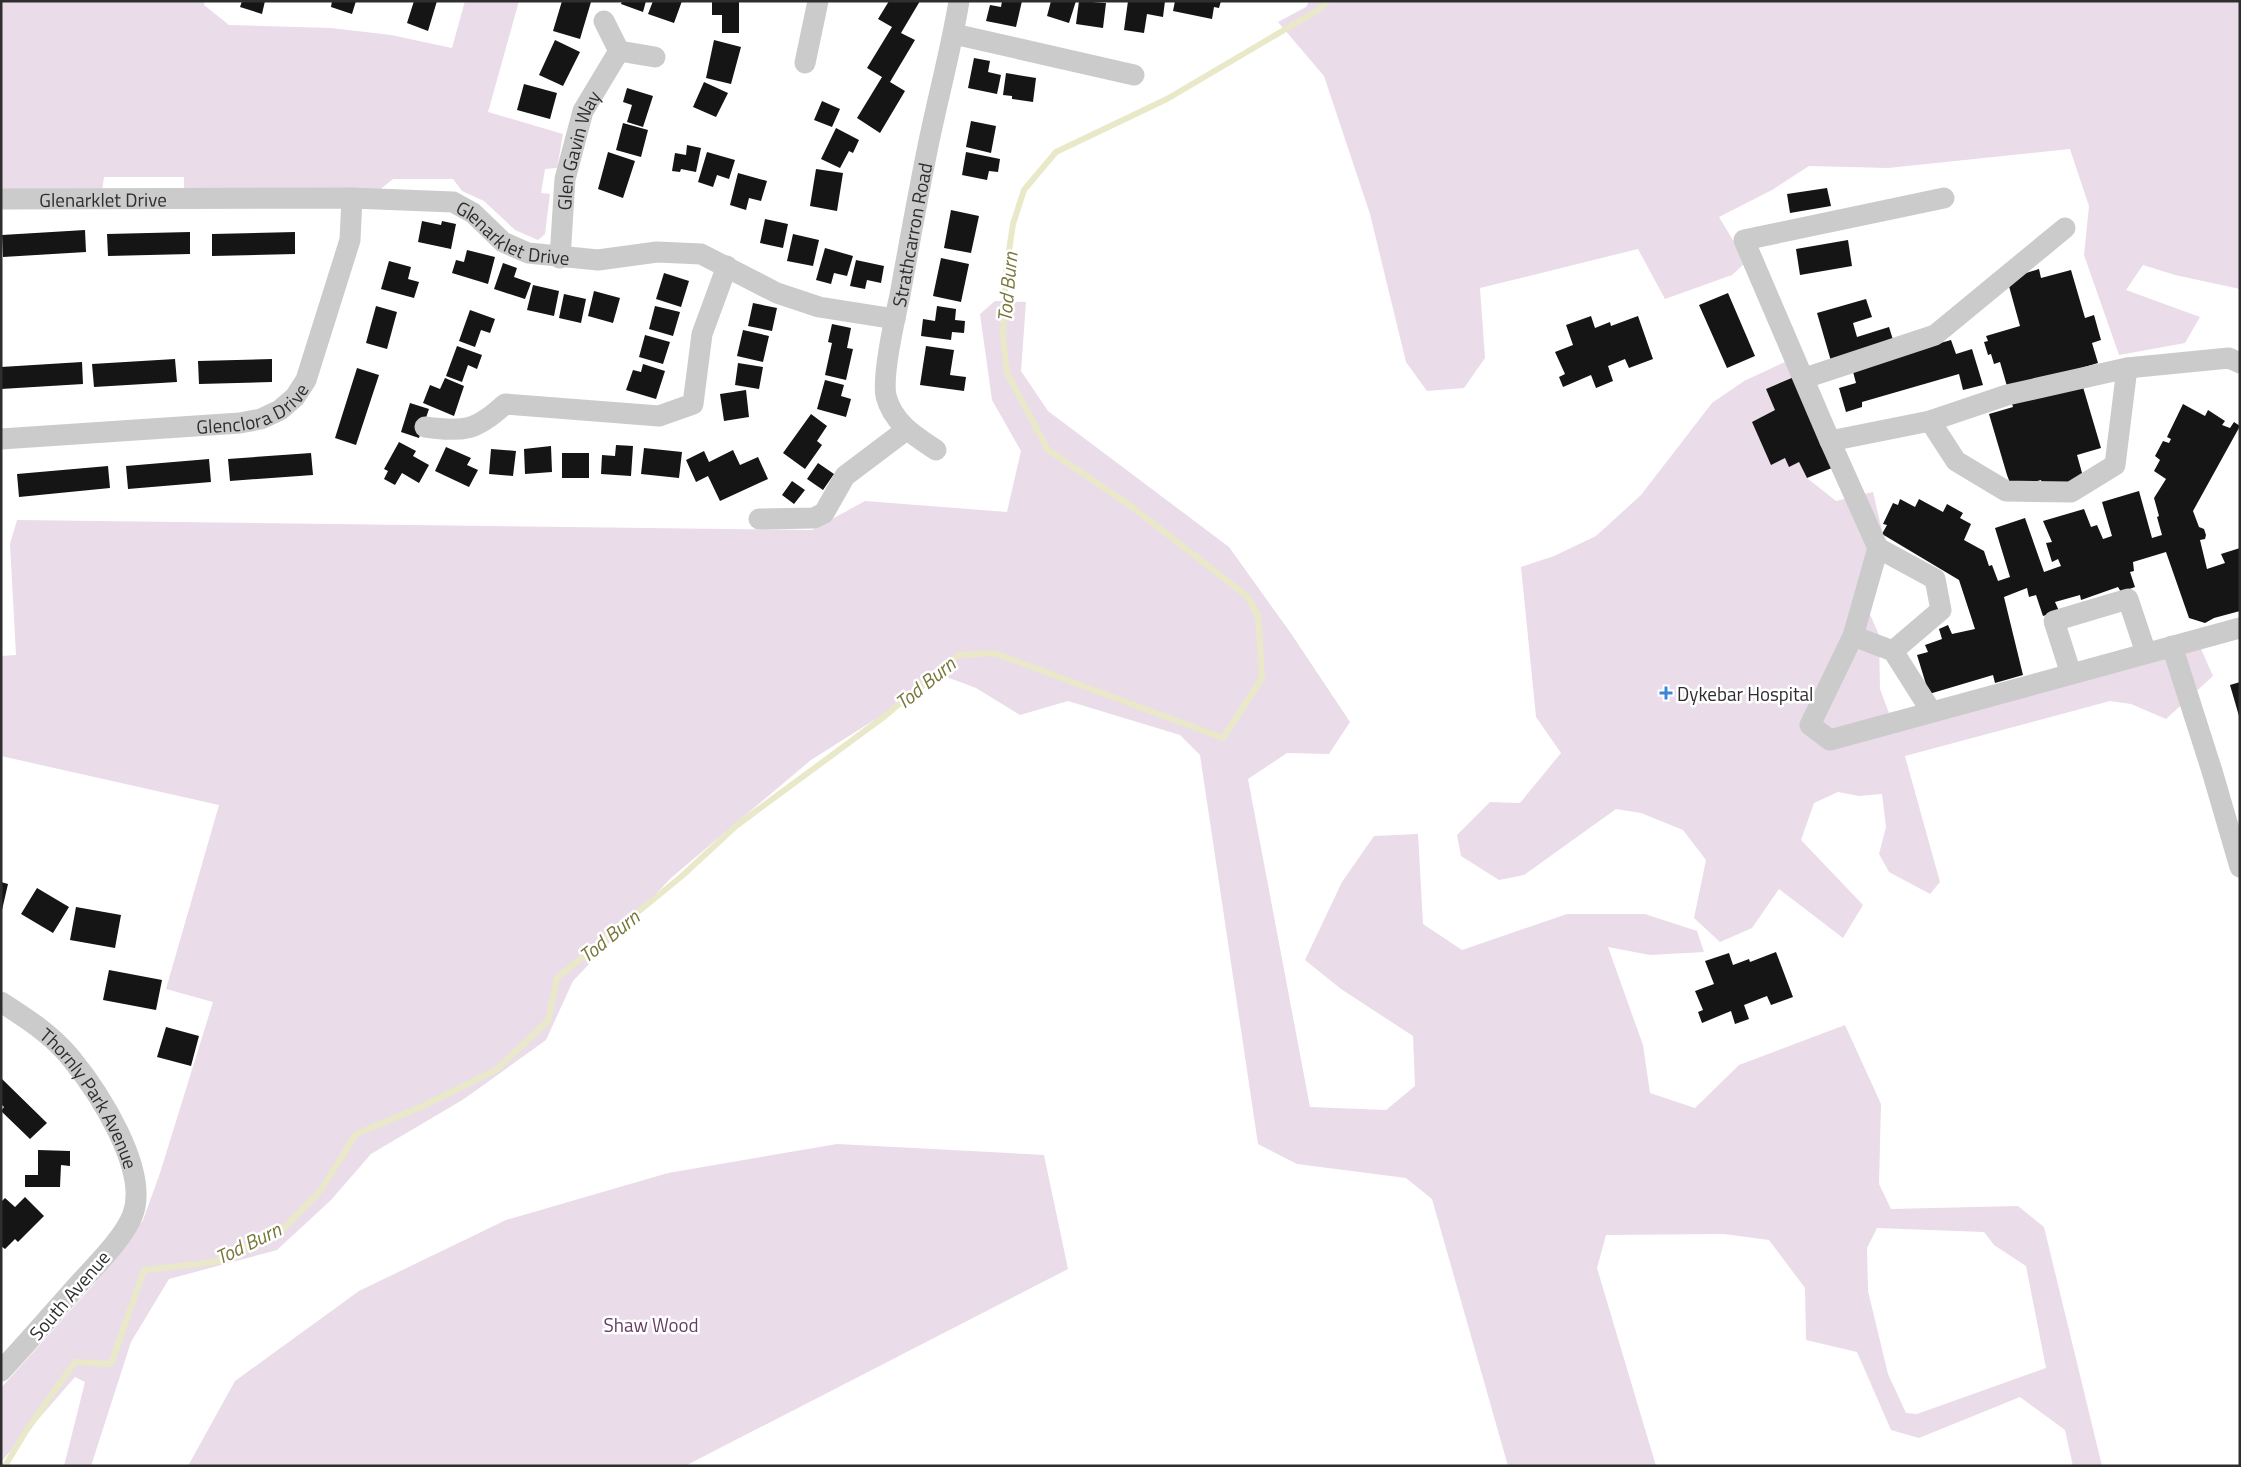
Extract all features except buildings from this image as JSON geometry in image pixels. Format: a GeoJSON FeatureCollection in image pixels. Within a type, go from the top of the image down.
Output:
{"type":"FeatureCollection","features":[{"type":"Feature","properties":{"kind":"street"},"geometry":{"type":"LineString","coordinates":[[805,64],[818,1]]}},
{"type":"Feature","properties":{"kind":"street","name":"Strathcarron Road"},"geometry":{"type":"LineString","coordinates":[[936,450],[906,430],[898,421],[886,396],[885,383],[928,145],[954,34],[959,1]]}},
{"type":"Feature","properties":{"kind":"street"},"geometry":{"type":"LineString","coordinates":[[604,21],[619,50],[655,57]]}},
{"type":"Feature","properties":{"kind":"street"},"geometry":{"type":"LineString","coordinates":[[954,34],[1134,75]]}},
{"type":"Feature","properties":{"kind":"street","name":"Glen Gavin Way"},"geometry":{"type":"LineString","coordinates":[[560,258],[565,179],[582,111],[619,50]]}},
{"type":"Feature","properties":{"kind":"street","name":"Glenarklet Drive"},"geometry":{"type":"LineString","coordinates":[[1,199],[352,198],[453,202],[474,213],[503,242],[528,253],[560,258],[598,260],[657,252],[701,254],[777,293],[819,307],[895,320]]}},
{"type":"Feature","properties":{"kind":"street","name":"Glenclora Drive"},"geometry":{"type":"LineString","coordinates":[[1,439],[240,423],[261,419],[280,410],[295,397],[306,380],[315,354],[350,240],[352,198]]}},
{"type":"Feature","properties":{"kind":"street"},"geometry":{"type":"LineString","coordinates":[[1893,650],[1941,610],[1935,579],[1878,548],[1744,240],[1944,198]]}},
{"type":"Feature","properties":{"kind":"street"},"geometry":{"type":"LineString","coordinates":[[1805,378],[1935,335],[2065,228]]}},
{"type":"Feature","properties":{"kind":"street"},"geometry":{"type":"LineString","coordinates":[[426,427],[457,431],[472,427],[490,418],[505,404],[659,416],[693,404],[702,334],[727,266]]}},
{"type":"Feature","properties":{"kind":"street"},"geometry":{"type":"LineString","coordinates":[[1830,441],[1930,421],[2006,395],[2127,368],[2229,358],[2240,363]]}},
{"type":"Feature","properties":{"kind":"street"},"geometry":{"type":"LineString","coordinates":[[1930,421],[1956,461],[2006,492],[2071,492],[2115,465],[2127,368]]}},
{"type":"Feature","properties":{"kind":"street"},"geometry":{"type":"LineString","coordinates":[[759,519],[814,518],[824,513],[845,476],[906,430]]}},
{"type":"Feature","properties":{"kind":"street"},"geometry":{"type":"LineString","coordinates":[[1878,548],[1853,636],[1810,725],[1830,740],[2240,628]]}},
{"type":"Feature","properties":{"kind":"street"},"geometry":{"type":"LineString","coordinates":[[2071,674],[2054,621],[2128,599],[2146,653]]}},
{"type":"Feature","properties":{"kind":"street"},"geometry":{"type":"LineString","coordinates":[[1853,636],[1893,650],[1931,711]]}},
{"type":"Feature","properties":{"kind":"street"},"geometry":{"type":"LineString","coordinates":[[2172,646],[2240,867]]}},
{"type":"Feature","properties":{"kind":"street","name":"Thornly Park Avenue"},"geometry":{"type":"LineString","coordinates":[[1,1002],[45,1033],[69,1056],[96,1093],[118,1130],[134,1174],[137,1199],[132,1216]]}},
{"type":"Feature","properties":{"kind":"street","name":"South Avenue"},"geometry":{"type":"LineString","coordinates":[[1,1371],[98,1263],[132,1216]]}},
{"type":"Feature","properties":{"kind":"green space"},"geometry":{"type":"Polygon","coordinates":[[[1,1],[205,1],[204,5],[229,25],[331,28],[391,35],[452,48],[465,1],[519,1],[488,112],[563,134],[557,168],[545,169],[541,193],[550,194],[545,234],[538,240],[515,230],[484,201],[462,191],[453,179],[393,179],[378,191],[184,192],[184,177],[104,177],[102,191],[1,191],[1,1]]]}},
{"type":"Feature","properties":{"kind":"green space"},"geometry":{"type":"Polygon","coordinates":[[[1309,1],[2240,1],[2240,289],[2175,275],[2143,265],[2126,290],[2200,317],[2185,343],[2119,355],[2084,255],[2089,206],[2070,149],[1888,168],[1809,166],[1772,190],[1719,217],[1746,262],[1732,275],[1665,299],[1638,249],[1480,288],[1485,358],[1464,388],[1427,391],[1406,362],[1370,214],[1324,76],[1278,22],[1306,7],[1309,1]]]}},
{"type":"Feature","properties":{"kind":"green space"},"geometry":{"type":"Polygon","coordinates":[[[995,301],[1026,302],[1021,371],[1048,411],[1229,547],[1290,632],[1350,722],[1329,754],[1287,753],[1248,779],[1310,1107],[1386,1110],[1415,1086],[1413,1036],[1341,989],[1305,960],[1342,882],[1374,836],[1418,834],[1423,924],[1462,950],[1567,914],[1645,914],[1697,931],[1704,952],[1650,955],[1608,947],[1643,1045],[1650,1093],[1695,1108],[1739,1065],[1845,1025],[1881,1104],[1879,1184],[1891,1209],[2018,1206],[2044,1227],[2102,1466],[2073,1466],[2065,1430],[2020,1397],[1919,1438],[1891,1430],[1857,1352],[1806,1340],[1805,1288],[1769,1240],[1724,1234],[1606,1235],[1597,1268],[1656,1466],[1508,1466],[1432,1199],[1406,1178],[1297,1164],[1258,1144],[1200,755],[1180,735],[1068,701],[1020,715],[976,688],[944,676],[811,760],[671,878],[573,981],[546,1040],[464,1099],[371,1154],[331,1200],[277,1250],[169,1279],[131,1342],[91,1466],[64,1466],[85,1382],[75,1377],[1,1462],[1,1388],[94,1284],[143,1220],[160,1173],[213,1002],[166,989],[219,805],[1,756],[1,656],[16,655],[10,544],[17,520],[812,530],[865,501],[1007,512],[1021,451],[992,400],[980,314],[995,301]],[[1877,1228],[1867,1248],[1868,1291],[1888,1374],[1906,1413],[1917,1414],[2046,1368],[2026,1266],[1994,1245],[1984,1232],[1877,1228]]]}},
{"type":"Feature","properties":{"kind":"green space"},"geometry":{"type":"Polygon","coordinates":[[[1787,361],[1794,377],[1775,410],[1753,422],[1785,458],[1799,462],[1807,478],[1836,501],[1873,492],[1884,539],[1869,612],[1879,635],[1880,689],[1889,713],[2201,649],[2213,676],[2166,719],[2131,704],[2110,701],[1905,756],[1940,882],[1930,894],[1889,872],[1879,854],[1886,827],[1882,794],[1859,796],[1838,792],[1814,803],[1801,840],[1863,905],[1843,938],[1779,889],[1752,928],[1720,942],[1694,918],[1706,860],[1683,830],[1641,813],[1616,809],[1524,875],[1499,880],[1461,856],[1457,835],[1490,802],[1520,803],[1561,753],[1536,717],[1521,567],[1554,556],[1596,536],[1641,495],[1712,403],[1744,381],[1787,361]]]}},
{"type":"Feature","properties":{"kind":"green space","name":"Shaw Wood"},"geometry":{"type":"Polygon","coordinates":[[[837,1144],[1044,1155],[1068,1269],[685,1466],[188,1466],[235,1381],[359,1291],[506,1220],[668,1173],[837,1144]]]}},
{"type":"Feature","properties":{"kind":"waterway","name":"Tod Burn"},"geometry":{"type":"LineString","coordinates":[[5,1466],[26,1431],[75,1362],[111,1364],[144,1270],[215,1262],[283,1229],[321,1190],[356,1134],[423,1106],[496,1070],[548,1021],[557,978],[682,876],[736,826],[885,716],[958,655],[994,653],[1223,738],[1262,678],[1258,616],[1248,597],[1128,504],[1048,450],[1007,373],[1003,336],[1006,271],[1013,224],[1024,190],[1056,152],[1167,99],[1318,10],[1328,1]]}},
{"type":"Feature","properties":{"kind":"place","name":"Dykebar Hospital"},"geometry":{"type":"Point","coordinates":[1666,693]}}]}
